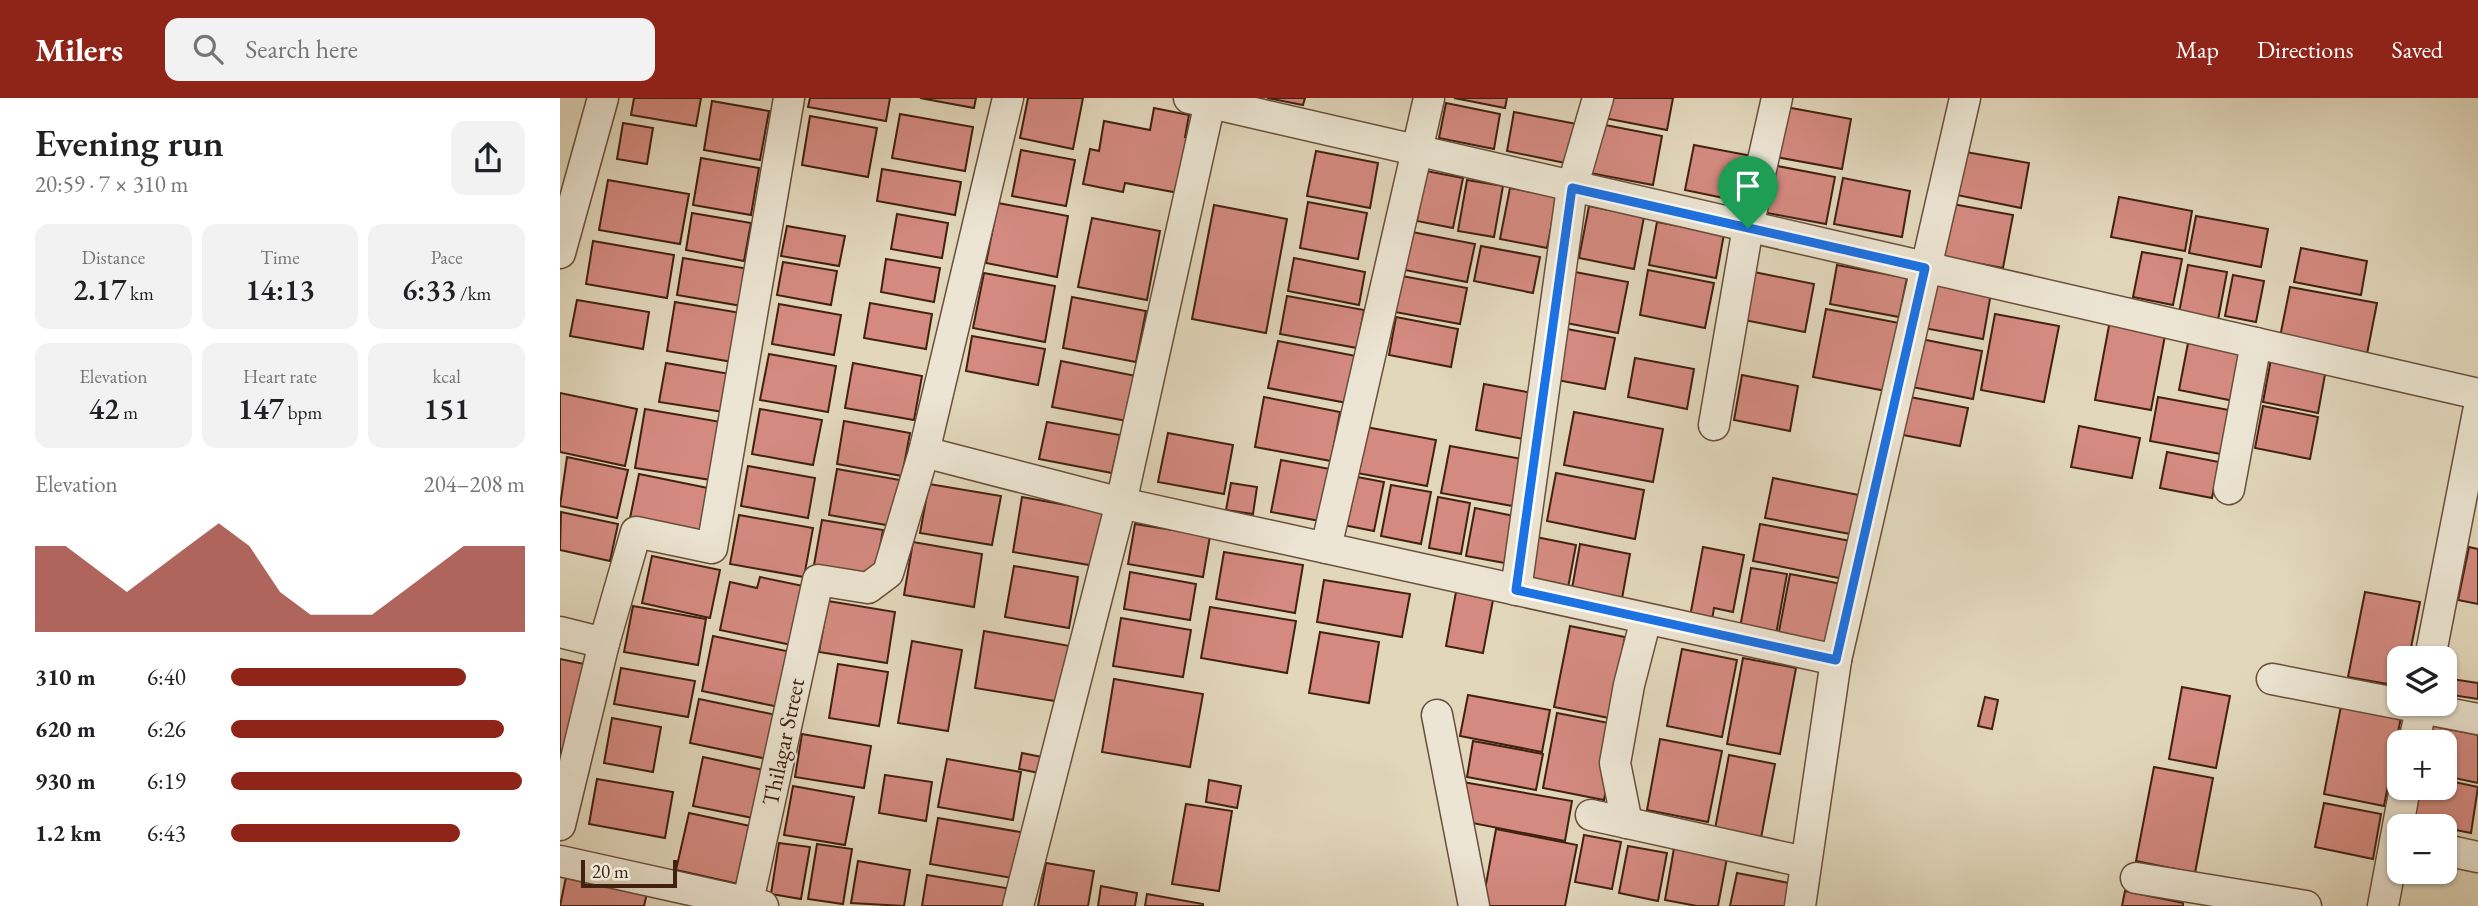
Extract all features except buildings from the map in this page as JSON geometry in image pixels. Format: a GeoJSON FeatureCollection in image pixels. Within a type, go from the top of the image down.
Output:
{"type":"FeatureCollection","features":[{"type":"Feature","properties":{"kind":"street"},"geometry":{"type":"LineString","coordinates":[[560,253],[603,98]]}},
{"type":"Feature","properties":{"kind":"street"},"geometry":{"type":"LineString","coordinates":[[560,825],[604,643],[636,532],[712,548],[789,98]]}},
{"type":"Feature","properties":{"kind":"street"},"geometry":{"type":"LineString","coordinates":[[1008,98],[924,452],[1121,503],[1836,660]]}},
{"type":"Feature","properties":{"kind":"street"},"geometry":{"type":"LineString","coordinates":[[1326,548],[1429,98]]}},
{"type":"Feature","properties":{"kind":"street"},"geometry":{"type":"LineString","coordinates":[[1516,590],[1572,188],[1598,98]]}},
{"type":"Feature","properties":{"kind":"street"},"geometry":{"type":"LineString","coordinates":[[1714,425],[1748,228],[1777,98]]}},
{"type":"Feature","properties":{"kind":"street"},"geometry":{"type":"LineString","coordinates":[[1800,906],[1836,660],[1965,98]]}},
{"type":"Feature","properties":{"kind":"street"},"geometry":{"type":"LineString","coordinates":[[1018,906],[1121,503],[1204,99],[1415,152],[2478,394]]}},
{"type":"Feature","properties":{"kind":"street"},"geometry":{"type":"LineString","coordinates":[[2229,489],[2256,343]]}},
{"type":"Feature","properties":{"kind":"street"},"geometry":{"type":"LineString","coordinates":[[2432,646],[2478,412]]}},
{"type":"Feature","properties":{"kind":"street","name":"Thilagar Street"},"geometry":{"type":"LineString","coordinates":[[753,905],[818,580],[868,588],[888,573],[924,452]]}},
{"type":"Feature","properties":{"kind":"street"},"geometry":{"type":"LineString","coordinates":[[1627,823],[1615,763],[1629,685],[1646,619]]}},
{"type":"Feature","properties":{"kind":"street"},"geometry":{"type":"LineString","coordinates":[[560,632],[604,643]]}},
{"type":"Feature","properties":{"kind":"street"},"geometry":{"type":"LineString","coordinates":[[2272,678],[2387,700]]}},
{"type":"Feature","properties":{"kind":"street"},"geometry":{"type":"LineString","coordinates":[[2457,714],[2478,719]]}},
{"type":"Feature","properties":{"kind":"street"},"geometry":{"type":"LineString","coordinates":[[1437,715],[1474,906]]}},
{"type":"Feature","properties":{"kind":"street"},"geometry":{"type":"LineString","coordinates":[[1591,815],[1805,862]]}},
{"type":"Feature","properties":{"kind":"street"},"geometry":{"type":"LineString","coordinates":[[2457,853],[2478,857]]}},
{"type":"Feature","properties":{"kind":"street"},"geometry":{"type":"LineString","coordinates":[[560,861],[753,905]]}},
{"type":"Feature","properties":{"kind":"street"},"geometry":{"type":"LineString","coordinates":[[2136,877],[2306,906]]}},
{"type":"Feature","properties":{"kind":"street"},"geometry":{"type":"LineString","coordinates":[[2383,906],[2388,884]]}},
{"type":"Feature","properties":{"kind":"route"},"geometry":{"type":"LineString","coordinates":[[1572,188],[1748,228],[1925,268],[1836,660],[1516,590],[1572,188]]}}]}
